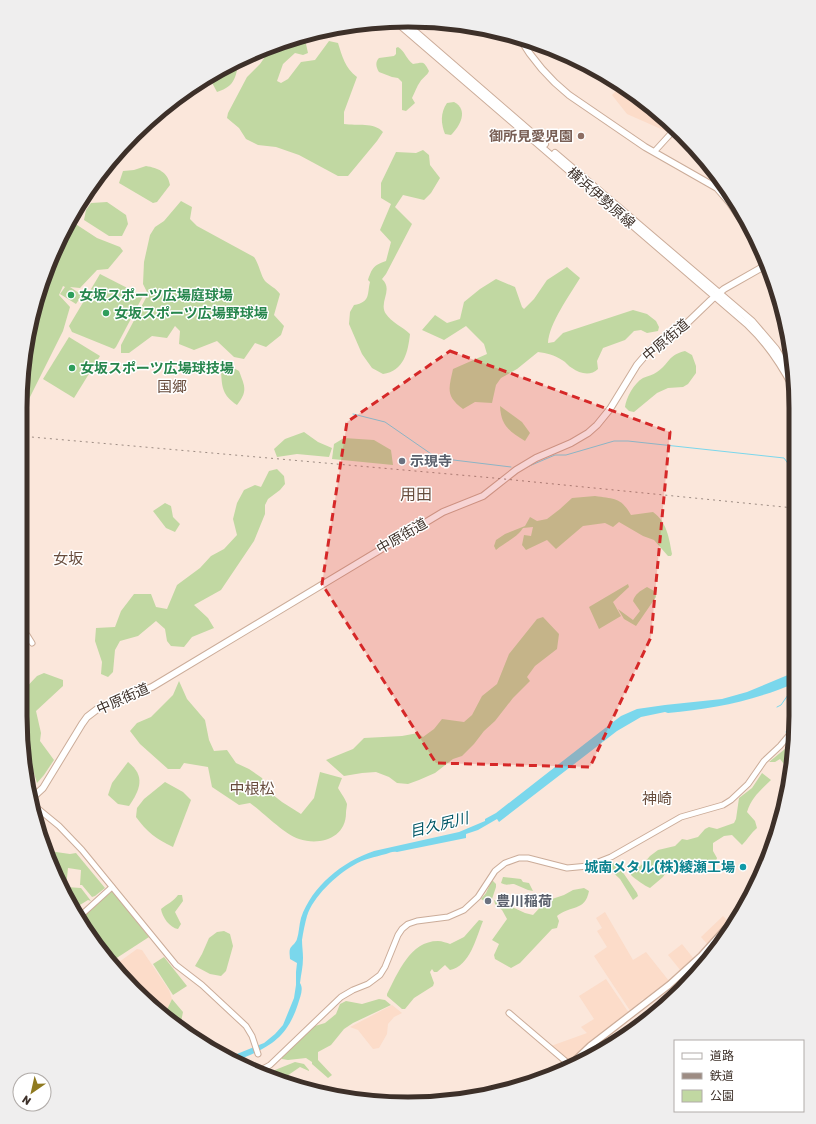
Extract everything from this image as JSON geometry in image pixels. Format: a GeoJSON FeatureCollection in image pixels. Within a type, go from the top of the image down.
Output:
{"type":"FeatureCollection","features":[{"type":"Feature","properties":{"kind":"main road","name":"横浜伊勢原線"},"geometry":{"type":"LineString","coordinates":[[403,27],[717,294],[752,321],[764,334],[787,366]]}},
{"type":"Feature","properties":{"kind":"main road","name":"横浜伊勢原線"},"geometry":{"type":"LineString","coordinates":[[408,27],[717,294],[760,337],[787,377]]}},
{"type":"Feature","properties":{"kind":"main road"},"geometry":{"type":"LineString","coordinates":[[524,45],[534,60],[558,86],[592,111],[654,152],[717,188],[727,200]]}},
{"type":"Feature","properties":{"kind":"main road","name":"中原街道"},"geometry":{"type":"LineString","coordinates":[[35,795],[43,788],[82,724],[100,707],[152,687],[443,512],[483,496],[516,470],[536,458],[571,443],[588,433],[598,425],[610,409],[641,359],[685,325],[717,294],[762,267]]}},
{"type":"Feature","properties":{"kind":"main road"},"geometry":{"type":"LineString","coordinates":[[578,1057],[590,1046],[663,989],[701,956],[719,936]]}},
{"type":"Feature","properties":{"kind":"street"},"geometry":{"type":"LineString","coordinates":[[654,152],[671,133]]}},
{"type":"Feature","properties":{"kind":"street"},"geometry":{"type":"LineString","coordinates":[[27,635],[32,643]]}},
{"type":"Feature","properties":{"kind":"street"},"geometry":{"type":"LineString","coordinates":[[263,1069],[270,1065],[341,997],[352,990],[368,984],[380,975],[402,929],[408,924],[418,921],[448,917],[460,912],[478,897],[499,866],[519,858],[528,858],[567,868],[588,866],[611,857],[681,817],[723,805],[731,800],[748,784],[764,761],[788,736]]}},
{"type":"Feature","properties":{"kind":"street"},"geometry":{"type":"LineString","coordinates":[[38,809],[73,839],[174,963],[202,985],[243,1022],[250,1031],[258,1054]]}},
{"type":"Feature","properties":{"kind":"street"},"geometry":{"type":"LineString","coordinates":[[83,914],[112,887]]}},
{"type":"Feature","properties":{"kind":"street"},"geometry":{"type":"LineString","coordinates":[[509,1013],[564,1064]]}},
{"type":"Feature","properties":{"kind":"highlighted area"},"geometry":{"type":"Polygon","coordinates":[[[450,351],[670,432],[651,637],[590,767],[436,763],[322,584],[347,422],[450,351]]]}},
{"type":"Feature","properties":{"kind":"shaded area"},"geometry":{"type":"Polygon","coordinates":[[[617,90],[620,91],[640,106],[670,133],[627,114],[612,95],[617,90]]]}},
{"type":"Feature","properties":{"kind":"shaded area"},"geometry":{"type":"Polygon","coordinates":[[[605,912],[633,960],[646,952],[669,981],[646,1001],[643,999],[631,1012],[594,956],[607,947],[597,931],[602,928],[596,918],[605,912]]]}},
{"type":"Feature","properties":{"kind":"shaded area"},"geometry":{"type":"Polygon","coordinates":[[[723,916],[729,922],[708,945],[701,937],[723,916]]]}},
{"type":"Feature","properties":{"kind":"shaded area"},"geometry":{"type":"Polygon","coordinates":[[[682,944],[694,959],[681,971],[668,955],[682,944]]]}},
{"type":"Feature","properties":{"kind":"shaded area"},"geometry":{"type":"Polygon","coordinates":[[[137,949],[142,950],[169,990],[172,999],[167,1010],[139,985],[118,963],[137,949]]]}},
{"type":"Feature","properties":{"kind":"shaded area"},"geometry":{"type":"Polygon","coordinates":[[[606,979],[629,1013],[570,1061],[551,1046],[587,1033],[581,1027],[594,1019],[579,996],[606,979]]]}},
{"type":"Feature","properties":{"kind":"shaded area"},"geometry":{"type":"Polygon","coordinates":[[[392,1005],[402,1013],[394,1017],[388,1024],[387,1034],[379,1048],[373,1049],[358,1030],[350,1027],[392,1005]]]}},
{"type":"Feature","properties":{"kind":"green space"},"geometry":{"type":"Polygon","coordinates":[[[305,41],[308,53],[303,55],[295,53],[283,64],[277,81],[281,83],[288,79],[301,62],[315,60],[329,41],[338,43],[347,66],[357,77],[344,112],[344,124],[375,127],[383,132],[348,176],[338,176],[299,155],[276,147],[258,145],[246,139],[239,128],[227,118],[228,113],[247,77],[260,64],[267,54],[305,41]]]}},
{"type":"Feature","properties":{"kind":"green space"},"geometry":{"type":"Polygon","coordinates":[[[398,47],[413,64],[422,63],[429,71],[422,79],[412,98],[415,103],[406,111],[402,110],[402,82],[398,78],[379,72],[376,65],[379,58],[394,56],[396,54],[396,48],[398,47]]]}},
{"type":"Feature","properties":{"kind":"green space"},"geometry":{"type":"Polygon","coordinates":[[[238,66],[232,83],[224,90],[217,92],[212,82],[238,66]]]}},
{"type":"Feature","properties":{"kind":"green space"},"geometry":{"type":"Polygon","coordinates":[[[454,102],[459,105],[461,109],[462,118],[451,135],[445,134],[442,122],[443,111],[447,103],[454,102]]]}},
{"type":"Feature","properties":{"kind":"green space"},"geometry":{"type":"Polygon","coordinates":[[[423,150],[429,155],[430,165],[440,178],[431,193],[424,200],[403,195],[395,207],[412,224],[382,279],[387,287],[384,310],[391,320],[410,334],[404,360],[396,369],[383,374],[372,368],[362,354],[349,324],[350,312],[354,305],[366,300],[370,282],[368,280],[371,273],[376,266],[386,261],[391,242],[380,230],[391,204],[381,198],[381,183],[396,152],[416,153],[423,150]]]}},
{"type":"Feature","properties":{"kind":"green space"},"geometry":{"type":"Polygon","coordinates":[[[146,166],[162,171],[167,177],[170,185],[157,202],[153,203],[119,183],[123,171],[134,170],[146,166]]]}},
{"type":"Feature","properties":{"kind":"green space"},"geometry":{"type":"Polygon","coordinates":[[[181,201],[192,207],[190,219],[197,226],[254,257],[265,281],[280,294],[274,315],[284,326],[281,335],[266,347],[255,343],[244,359],[234,357],[217,341],[194,350],[179,344],[180,331],[175,326],[167,338],[152,336],[129,353],[121,353],[121,345],[148,294],[143,284],[144,262],[150,235],[155,227],[164,221],[181,201]]]}},
{"type":"Feature","properties":{"kind":"green space"},"geometry":{"type":"Polygon","coordinates":[[[107,202],[126,215],[128,224],[122,236],[109,236],[84,220],[86,210],[91,203],[107,202]]]}},
{"type":"Feature","properties":{"kind":"green space"},"geometry":{"type":"Polygon","coordinates":[[[75,223],[97,238],[120,247],[123,251],[108,269],[97,270],[80,288],[70,287],[82,295],[76,304],[60,294],[65,287],[63,286],[59,295],[70,307],[63,331],[27,401],[30,358],[40,309],[56,262],[75,223]]]}},
{"type":"Feature","properties":{"kind":"green space"},"geometry":{"type":"Polygon","coordinates":[[[567,267],[580,278],[556,318],[549,335],[548,343],[554,342],[563,333],[633,310],[647,314],[656,321],[659,327],[658,331],[647,333],[641,330],[634,331],[625,340],[603,348],[597,361],[598,369],[592,373],[582,373],[553,356],[538,352],[517,369],[501,378],[496,385],[492,403],[475,402],[463,409],[453,400],[451,396],[450,381],[453,369],[487,354],[484,344],[466,326],[444,340],[422,330],[435,315],[447,323],[460,319],[464,302],[480,289],[496,279],[515,287],[524,309],[534,299],[547,280],[567,267]]]}},
{"type":"Feature","properties":{"kind":"green space","name":"女坂スポーツ広場野球場"},"geometry":{"type":"Polygon","coordinates":[[[100,274],[143,296],[114,349],[72,332],[69,326],[100,274]]]}},
{"type":"Feature","properties":{"kind":"green space","name":"女坂スポーツ広場球技場"},"geometry":{"type":"Polygon","coordinates":[[[69,337],[100,356],[74,398],[43,379],[69,337]]]}},
{"type":"Feature","properties":{"kind":"green space"},"geometry":{"type":"Polygon","coordinates":[[[685,351],[692,355],[696,366],[696,373],[688,384],[683,387],[668,388],[657,393],[634,412],[629,411],[625,407],[631,391],[640,380],[655,373],[672,357],[685,351]]]}},
{"type":"Feature","properties":{"kind":"green space"},"geometry":{"type":"Polygon","coordinates":[[[230,366],[239,371],[244,385],[243,396],[237,405],[228,398],[223,386],[221,371],[230,366]]]}},
{"type":"Feature","properties":{"kind":"green space"},"geometry":{"type":"Polygon","coordinates":[[[500,406],[522,422],[530,433],[525,441],[510,431],[504,423],[500,406]]]}},
{"type":"Feature","properties":{"kind":"green space"},"geometry":{"type":"Polygon","coordinates":[[[304,432],[318,442],[332,448],[329,457],[297,454],[277,457],[274,449],[285,439],[304,432]]]}},
{"type":"Feature","properties":{"kind":"green space"},"geometry":{"type":"Polygon","coordinates":[[[344,438],[374,440],[391,450],[393,465],[332,459],[334,444],[344,438]]]}},
{"type":"Feature","properties":{"kind":"green space"},"geometry":{"type":"Polygon","coordinates":[[[277,469],[284,476],[285,484],[268,499],[265,505],[265,514],[254,541],[221,590],[194,605],[208,618],[214,628],[192,637],[184,647],[171,646],[167,641],[165,629],[156,621],[138,636],[120,641],[115,650],[113,672],[108,677],[101,674],[102,662],[95,641],[96,628],[115,627],[121,611],[134,594],[151,594],[156,607],[167,609],[177,585],[200,568],[211,556],[224,549],[237,535],[233,519],[237,503],[244,490],[255,485],[261,487],[269,471],[277,469]]]}},
{"type":"Feature","properties":{"kind":"green space"},"geometry":{"type":"Polygon","coordinates":[[[595,496],[620,502],[631,515],[653,512],[658,516],[667,531],[672,554],[671,556],[668,556],[654,540],[643,536],[619,522],[613,527],[605,523],[583,526],[556,549],[547,540],[526,550],[522,545],[524,535],[531,536],[533,527],[523,528],[514,537],[496,550],[494,546],[496,540],[505,534],[525,526],[530,517],[537,521],[547,519],[572,498],[595,496]]]}},
{"type":"Feature","properties":{"kind":"green space"},"geometry":{"type":"Polygon","coordinates":[[[165,503],[171,506],[173,517],[180,524],[175,532],[166,528],[153,511],[165,503]]]}},
{"type":"Feature","properties":{"kind":"green space"},"geometry":{"type":"Polygon","coordinates":[[[628,584],[629,587],[613,602],[621,616],[599,629],[589,607],[628,584]]]}},
{"type":"Feature","properties":{"kind":"green space"},"geometry":{"type":"Polygon","coordinates":[[[647,587],[656,592],[656,597],[636,626],[624,619],[618,609],[633,620],[640,611],[633,601],[635,596],[647,587]]]}},
{"type":"Feature","properties":{"kind":"green space"},"geometry":{"type":"Polygon","coordinates":[[[543,617],[559,634],[557,649],[535,666],[527,677],[530,681],[462,756],[453,759],[435,773],[408,784],[397,783],[389,777],[376,772],[344,776],[326,760],[353,749],[364,738],[402,736],[418,733],[423,737],[434,729],[442,719],[464,722],[472,715],[482,696],[497,684],[509,654],[537,619],[543,617]]]}},
{"type":"Feature","properties":{"kind":"green space"},"geometry":{"type":"Polygon","coordinates":[[[44,673],[63,680],[63,686],[36,711],[41,733],[40,741],[54,760],[37,783],[29,758],[27,687],[37,676],[44,673]]]}},
{"type":"Feature","properties":{"kind":"green space"},"geometry":{"type":"Polygon","coordinates":[[[179,681],[187,699],[205,720],[209,740],[214,751],[227,750],[236,763],[249,769],[262,778],[268,791],[301,814],[314,798],[320,772],[342,778],[338,788],[347,805],[345,822],[342,829],[337,834],[323,840],[307,841],[299,839],[287,833],[250,803],[239,805],[212,787],[208,767],[184,763],[180,769],[168,769],[140,744],[130,731],[137,723],[151,717],[173,695],[179,681]]]}},
{"type":"Feature","properties":{"kind":"green space"},"geometry":{"type":"Polygon","coordinates":[[[788,747],[786,767],[780,759],[775,762],[769,762],[788,747]]]}},
{"type":"Feature","properties":{"kind":"green space"},"geometry":{"type":"Polygon","coordinates":[[[128,762],[134,767],[139,778],[138,789],[129,806],[118,804],[108,795],[112,783],[128,762]]]}},
{"type":"Feature","properties":{"kind":"green space"},"geometry":{"type":"Polygon","coordinates":[[[762,773],[771,780],[751,802],[747,812],[755,821],[757,828],[742,845],[732,835],[724,836],[713,843],[713,851],[717,858],[716,861],[696,859],[667,871],[663,877],[650,888],[631,875],[632,872],[658,850],[675,846],[682,839],[687,840],[698,837],[705,829],[709,827],[717,829],[734,823],[739,798],[752,788],[762,773]]]}},
{"type":"Feature","properties":{"kind":"green space"},"geometry":{"type":"Polygon","coordinates":[[[165,782],[183,792],[191,800],[173,847],[152,835],[136,817],[137,808],[144,799],[165,782]]]}},
{"type":"Feature","properties":{"kind":"green space"},"geometry":{"type":"Polygon","coordinates":[[[52,851],[70,854],[76,853],[105,888],[92,897],[82,885],[80,885],[81,870],[68,868],[66,885],[52,851]]]}},
{"type":"Feature","properties":{"kind":"green space"},"geometry":{"type":"Polygon","coordinates":[[[612,862],[624,874],[637,893],[638,896],[633,900],[620,879],[606,866],[606,864],[612,862]]]}},
{"type":"Feature","properties":{"kind":"green space"},"geometry":{"type":"Polygon","coordinates":[[[503,877],[521,879],[523,882],[529,883],[533,891],[514,884],[506,885],[501,883],[503,877]]]}},
{"type":"Feature","properties":{"kind":"green space"},"geometry":{"type":"Polygon","coordinates":[[[492,880],[496,884],[496,887],[490,905],[481,899],[486,893],[492,880]]]}},
{"type":"Feature","properties":{"kind":"green space"},"geometry":{"type":"Polygon","coordinates":[[[67,887],[81,888],[91,901],[88,900],[78,906],[67,887]]]}},
{"type":"Feature","properties":{"kind":"green space"},"geometry":{"type":"Polygon","coordinates":[[[584,888],[589,891],[584,902],[581,905],[567,910],[557,916],[559,921],[557,928],[552,929],[520,963],[511,968],[495,959],[494,955],[499,944],[492,940],[507,919],[502,910],[495,904],[494,900],[501,904],[533,915],[546,901],[564,895],[573,890],[584,888]]]}},
{"type":"Feature","properties":{"kind":"green space"},"geometry":{"type":"Polygon","coordinates":[[[112,891],[149,937],[115,959],[91,928],[84,916],[112,891]]]}},
{"type":"Feature","properties":{"kind":"green space"},"geometry":{"type":"Polygon","coordinates":[[[178,895],[182,895],[183,901],[175,912],[181,924],[178,929],[172,927],[167,922],[161,909],[178,895]]]}},
{"type":"Feature","properties":{"kind":"green space"},"geometry":{"type":"Polygon","coordinates":[[[479,920],[483,921],[478,935],[463,963],[450,970],[445,965],[437,972],[434,972],[432,969],[430,972],[434,983],[433,986],[414,998],[405,1009],[402,1009],[387,996],[401,968],[412,952],[428,942],[440,941],[450,944],[464,937],[479,920]]]}},
{"type":"Feature","properties":{"kind":"green space"},"geometry":{"type":"Polygon","coordinates":[[[224,931],[230,934],[233,946],[226,971],[221,976],[210,974],[195,966],[209,938],[217,932],[224,931]]]}},
{"type":"Feature","properties":{"kind":"green space"},"geometry":{"type":"Polygon","coordinates":[[[164,957],[187,986],[173,995],[153,964],[164,957]]]}},
{"type":"Feature","properties":{"kind":"green space"},"geometry":{"type":"Polygon","coordinates":[[[172,999],[183,1012],[181,1022],[176,1018],[167,1010],[172,999]]]}},
{"type":"Feature","properties":{"kind":"green space"},"geometry":{"type":"Polygon","coordinates":[[[379,999],[385,1000],[391,1005],[353,1023],[344,1029],[331,1045],[318,1052],[318,1060],[332,1075],[328,1078],[306,1058],[288,1060],[282,1059],[290,1046],[315,1026],[325,1023],[336,1014],[340,1004],[346,1001],[362,1004],[379,999]]]}},
{"type":"Feature","properties":{"kind":"green space"},"geometry":{"type":"Polygon","coordinates":[[[295,1062],[304,1064],[309,1071],[300,1067],[286,1077],[275,1073],[275,1070],[295,1062]]]}},
{"type":"Feature","properties":{"kind":"water"},"geometry":{"type":"Polygon","coordinates":[[[789,674],[789,685],[764,695],[701,709],[668,713],[665,712],[641,717],[617,731],[499,822],[497,819],[478,830],[466,834],[466,838],[391,852],[361,861],[347,869],[326,887],[314,901],[307,916],[302,940],[303,961],[300,983],[302,988],[298,1004],[288,1027],[274,1042],[256,1052],[241,1059],[234,1055],[264,1043],[283,1025],[294,998],[297,963],[290,959],[290,951],[297,939],[301,918],[306,906],[320,886],[340,869],[374,851],[459,832],[485,821],[485,819],[496,813],[621,716],[637,709],[722,699],[747,692],[789,674]]]}},
{"type":"Feature","properties":{"kind":"waterway"},"geometry":{"type":"LineString","coordinates":[[353,414],[385,422],[437,458],[511,467]]}},
{"type":"Feature","properties":{"kind":"waterway"},"geometry":{"type":"LineString","coordinates":[[527,467],[555,455],[566,455],[614,441],[628,441],[784,458],[789,465]]}},
{"type":"Feature","properties":{"kind":"waterway"},"geometry":{"type":"LineString","coordinates":[[777,707],[781,705],[789,693]]}},
{"type":"Feature","properties":{"kind":"waterway"},"geometry":{"type":"LineString","coordinates":[[786,732],[789,727]]}},
{"type":"Feature","properties":{"kind":"railway"},"geometry":{"type":"LineString","coordinates":[[27,437],[494,478],[789,508]]}},
{"type":"Feature","properties":{"kind":"place","name":"御所見愛児園"},"geometry":{"type":"Point","coordinates":[581,136]}},
{"type":"Feature","properties":{"kind":"place","name":"女坂スポーツ広場庭球場"},"geometry":{"type":"Point","coordinates":[71,295]}},
{"type":"Feature","properties":{"kind":"place","name":"女坂スポーツ広場野球場"},"geometry":{"type":"Point","coordinates":[106,313]}},
{"type":"Feature","properties":{"kind":"place","name":"女坂スポーツ広場球技場"},"geometry":{"type":"Point","coordinates":[72,368]}},
{"type":"Feature","properties":{"kind":"place","name":"示現寺"},"geometry":{"type":"Point","coordinates":[402,461]}},
{"type":"Feature","properties":{"kind":"place","name":"城南メタル(株)綾瀬工場"},"geometry":{"type":"Point","coordinates":[743,867]}},
{"type":"Feature","properties":{"kind":"place","name":"豊川稲荷"},"geometry":{"type":"Point","coordinates":[488,901]}},
{"type":"Feature","properties":{"kind":"district","name":"国郷"},"geometry":{"type":"Point","coordinates":[172,387]}},
{"type":"Feature","properties":{"kind":"district","name":"用田"},"geometry":{"type":"Point","coordinates":[416,494]}},
{"type":"Feature","properties":{"kind":"district","name":"女坂"},"geometry":{"type":"Point","coordinates":[68,559]}},
{"type":"Feature","properties":{"kind":"district","name":"中根松"},"geometry":{"type":"Point","coordinates":[252,789]}},
{"type":"Feature","properties":{"kind":"district","name":"神崎"},"geometry":{"type":"Point","coordinates":[657,799]}},
{"type":"Feature","properties":{"kind":"water label","name":"目久尻川"},"geometry":{"type":"Point","coordinates":[439,825]}}]}
